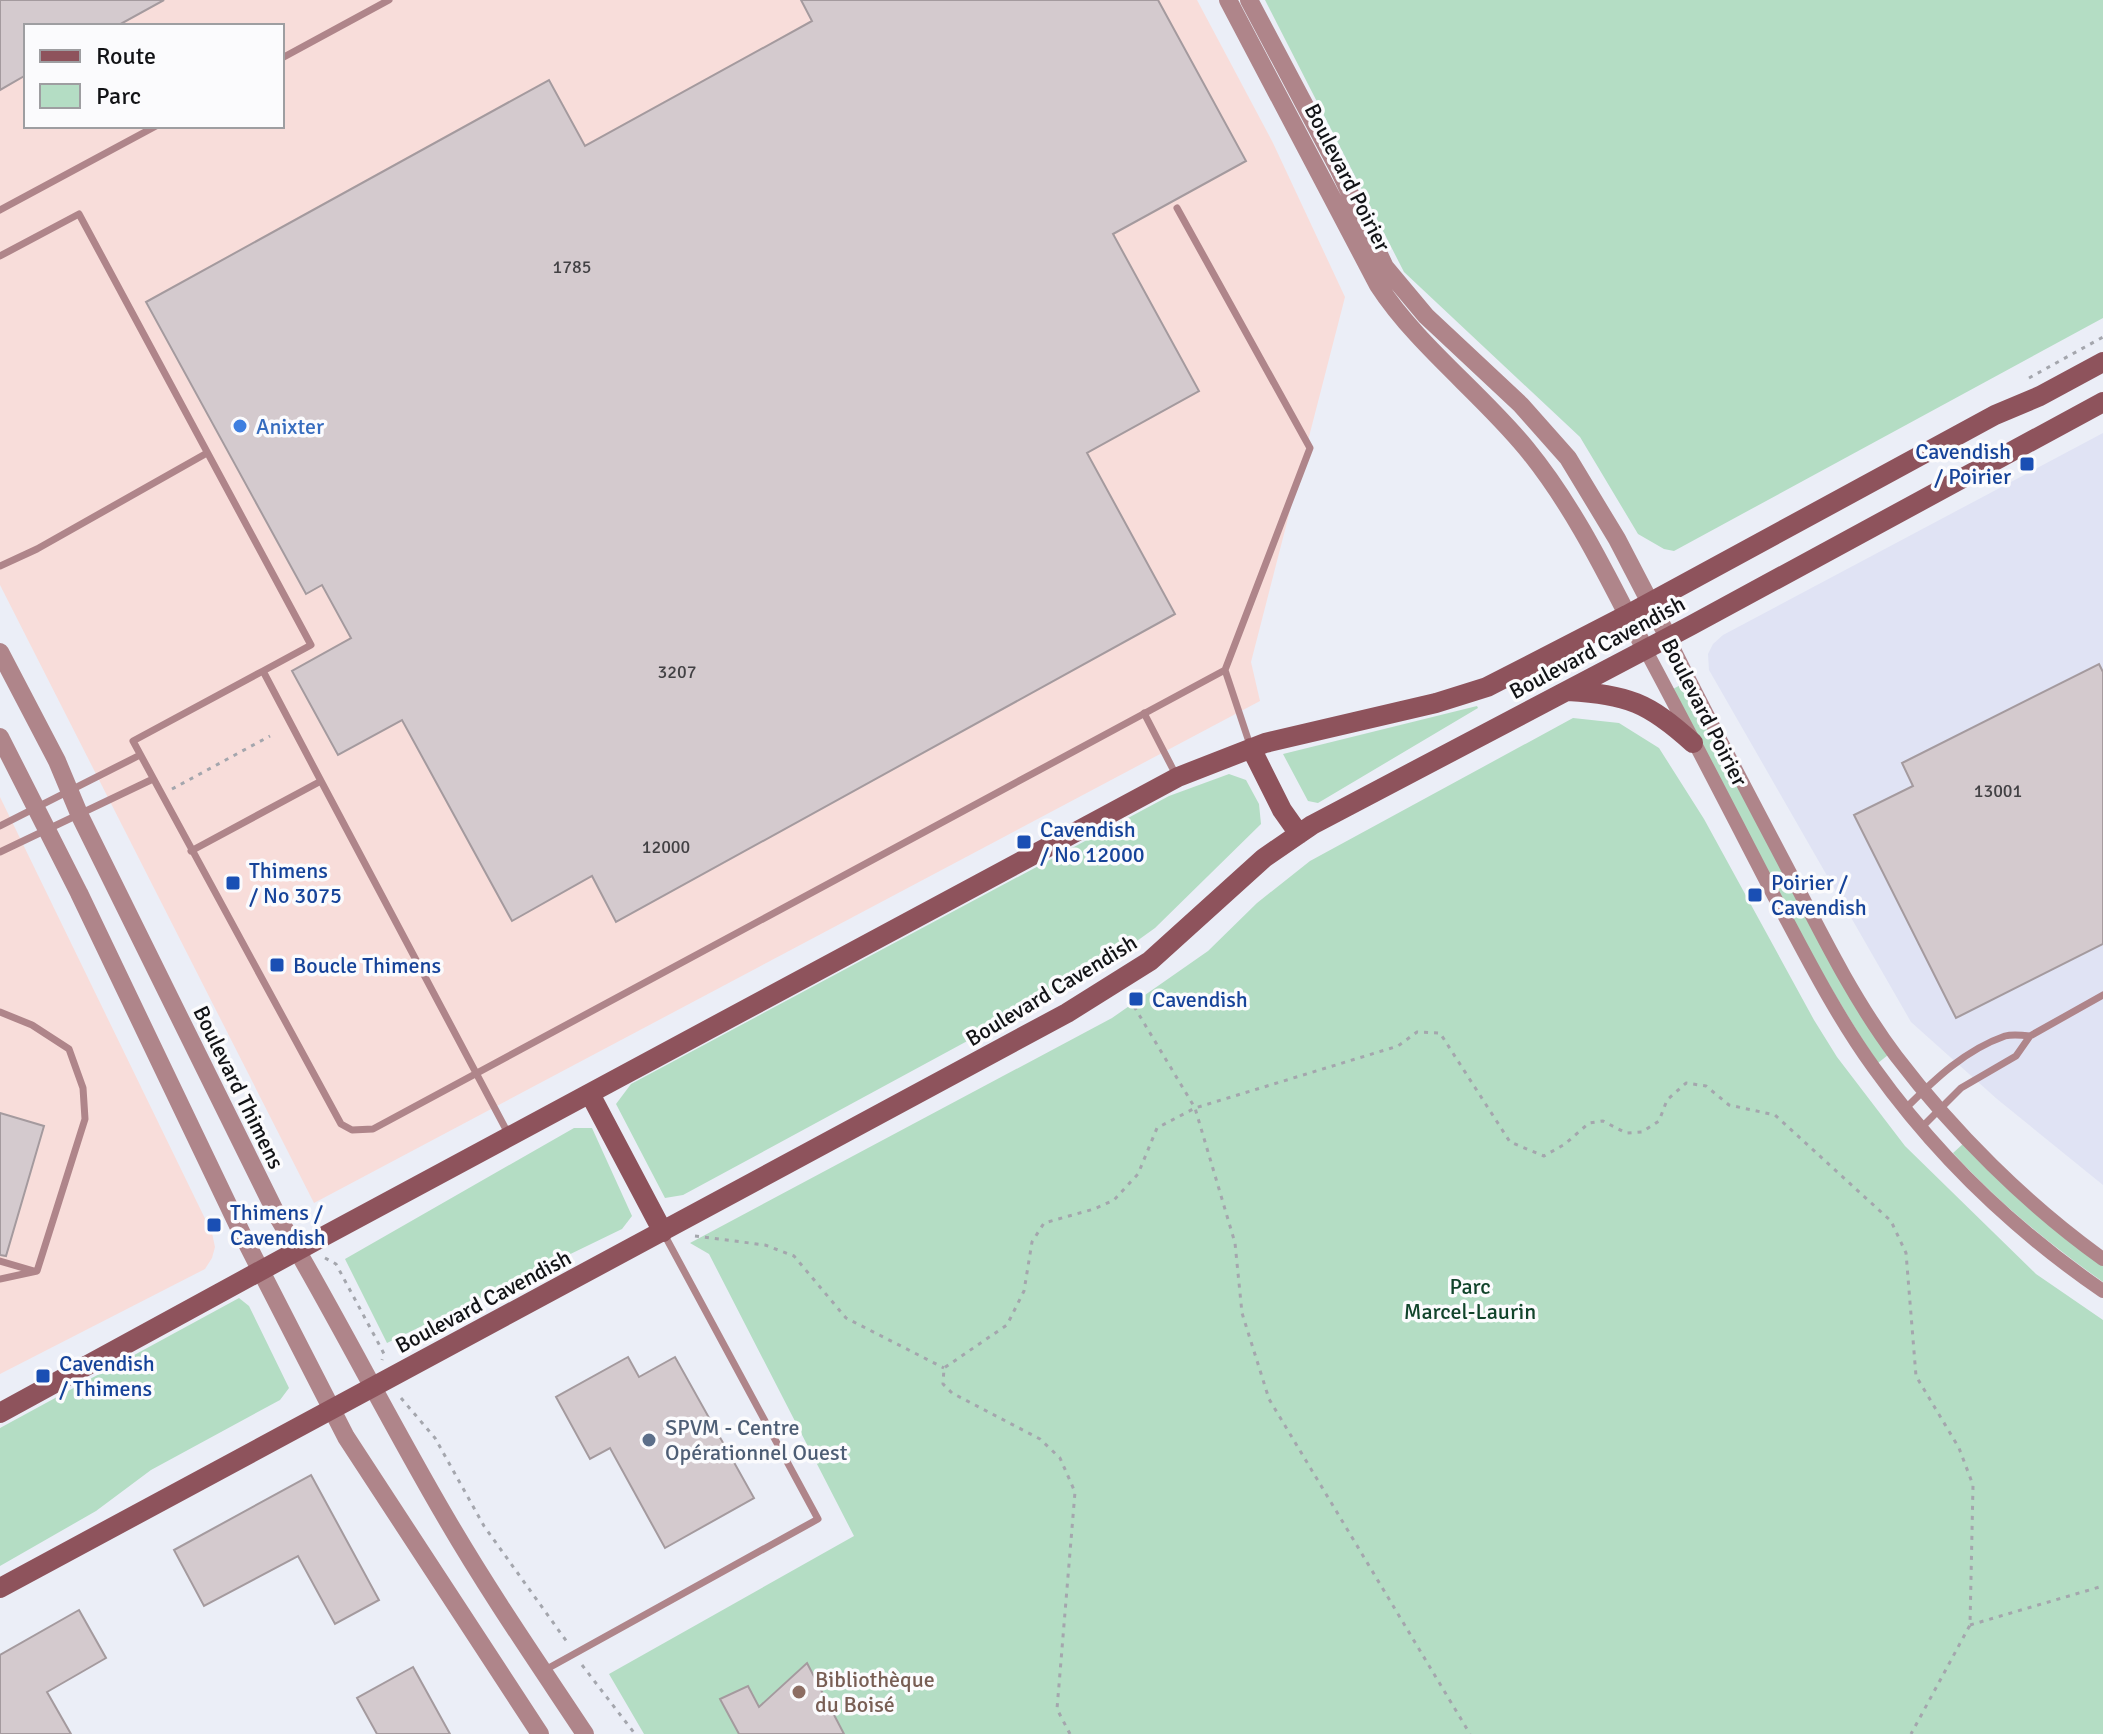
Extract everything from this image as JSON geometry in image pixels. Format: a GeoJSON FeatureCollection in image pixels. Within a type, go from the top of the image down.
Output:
{"type":"FeatureCollection","features":[{"type":"Feature","properties":{"kind":"main road","name":"Boulevard Cavendish"},"geometry":{"type":"LineString","coordinates":[[0,1413],[1178,777],[1251,748],[1479,691],[1650,603],[1995,415],[2103,362]]}},
{"type":"Feature","properties":{"kind":"main road","name":"Boulevard Cavendish"},"geometry":{"type":"LineString","coordinates":[[0,1588],[1110,988],[1169,946],[1237,881],[1299,834],[1342,808],[1668,637],[2103,402]]}},
{"type":"Feature","properties":{"kind":"main road"},"geometry":{"type":"LineString","coordinates":[[2022,404],[2040,437]]}},
{"type":"Feature","properties":{"kind":"main road"},"geometry":{"type":"LineString","coordinates":[[1566,691],[1609,694],[1636,702],[1664,718],[1693,743]]}},
{"type":"Feature","properties":{"kind":"main road"},"geometry":{"type":"LineString","coordinates":[[1251,748],[1282,810],[1299,834]]}},
{"type":"Feature","properties":{"kind":"main road"},"geometry":{"type":"LineString","coordinates":[[590,1094],[663,1232]]}},
{"type":"Feature","properties":{"kind":"street","name":"Boulevard Poirier"},"geometry":{"type":"LineString","coordinates":[[1228,0],[1384,295],[1407,323],[1488,405],[1540,466],[1574,517],[1825,991],[1864,1054],[1921,1128],[1994,1205],[2040,1245],[2103,1291]]}},
{"type":"Feature","properties":{"kind":"street","name":"Boulevard Poirier"},"geometry":{"type":"LineString","coordinates":[[1249,0],[1338,168],[1385,267],[1426,316],[1521,405],[1568,458],[1589,490],[1841,969],[1889,1047],[1940,1108],[2012,1184],[2048,1217],[2103,1259]]}},
{"type":"Feature","properties":{"kind":"street","name":"Boulevard Thimens"},"geometry":{"type":"LineString","coordinates":[[0,652],[57,761],[80,816],[279,1219],[447,1521],[585,1734]]}},
{"type":"Feature","properties":{"kind":"street"},"geometry":{"type":"LineString","coordinates":[[0,737],[261,1272],[351,1445],[540,1734]]}},
{"type":"Feature","properties":{"kind":"lane"},"geometry":{"type":"LineString","coordinates":[[284,57],[389,0]]}},
{"type":"Feature","properties":{"kind":"lane"},"geometry":{"type":"LineString","coordinates":[[0,210],[152,128]]}},
{"type":"Feature","properties":{"kind":"lane"},"geometry":{"type":"LineString","coordinates":[[1177,208],[1310,448],[1225,670],[1251,748]]}},
{"type":"Feature","properties":{"kind":"lane"},"geometry":{"type":"LineString","coordinates":[[0,256],[79,214],[311,645],[133,741],[341,1124],[352,1130],[373,1129],[1225,670]]}},
{"type":"Feature","properties":{"kind":"lane"},"geometry":{"type":"LineString","coordinates":[[0,566],[37,549],[207,453]]}},
{"type":"Feature","properties":{"kind":"lane"},"geometry":{"type":"LineString","coordinates":[[263,671],[510,1137]]}},
{"type":"Feature","properties":{"kind":"lane"},"geometry":{"type":"LineString","coordinates":[[1144,713],[1178,777]]}},
{"type":"Feature","properties":{"kind":"lane"},"geometry":{"type":"LineString","coordinates":[[0,826],[140,755]]}},
{"type":"Feature","properties":{"kind":"lane"},"geometry":{"type":"LineString","coordinates":[[0,852],[153,779]]}},
{"type":"Feature","properties":{"kind":"lane"},"geometry":{"type":"LineString","coordinates":[[191,851],[321,781]]}},
{"type":"Feature","properties":{"kind":"lane"},"geometry":{"type":"LineString","coordinates":[[1921,1128],[1961,1088],[2016,1056],[2030,1036],[2103,995]]}},
{"type":"Feature","properties":{"kind":"lane"},"geometry":{"type":"LineString","coordinates":[[0,1012],[32,1025],[69,1049],[83,1088],[85,1119],[37,1271]]}},
{"type":"Feature","properties":{"kind":"lane"},"geometry":{"type":"LineString","coordinates":[[1905,1109],[1955,1063],[2007,1035],[2030,1036]]}},
{"type":"Feature","properties":{"kind":"lane"},"geometry":{"type":"LineString","coordinates":[[543,1671],[818,1519],[663,1232]]}},
{"type":"Feature","properties":{"kind":"lane"},"geometry":{"type":"LineString","coordinates":[[0,1261],[37,1271]]}},
{"type":"Feature","properties":{"kind":"lane"},"geometry":{"type":"LineString","coordinates":[[0,1279],[37,1271]]}},
{"type":"Feature","properties":{"kind":"path"},"geometry":{"type":"LineString","coordinates":[[172,789],[270,736]]}},
{"type":"Feature","properties":{"kind":"path"},"geometry":{"type":"LineString","coordinates":[[1129,998],[1195,1108],[1235,1243],[1242,1313],[1269,1399],[1470,1734]]}},
{"type":"Feature","properties":{"kind":"path"},"geometry":{"type":"LineString","coordinates":[[944,1368],[1007,1325],[1024,1291],[1032,1242],[1044,1223],[1114,1200],[1138,1174],[1157,1128],[1195,1108],[1398,1046],[1417,1032],[1440,1033],[1510,1142],[1544,1156],[1565,1144],[1589,1123],[1603,1121],[1626,1133],[1642,1132],[1659,1121],[1667,1100],[1686,1083],[1706,1086],[1729,1105],[1775,1115],[1891,1221],[1906,1253],[1916,1376],[1959,1448],[1973,1485],[1970,1625],[1911,1734]]}},
{"type":"Feature","properties":{"kind":"path"},"geometry":{"type":"LineString","coordinates":[[663,1232],[765,1245],[794,1256],[846,1318],[944,1368]]}},
{"type":"Feature","properties":{"kind":"path"},"geometry":{"type":"LineString","coordinates":[[330,1262],[336,1264],[355,1298],[383,1352],[382,1360]]}},
{"type":"Feature","properties":{"kind":"path"},"geometry":{"type":"LineString","coordinates":[[944,1368],[943,1384],[952,1393],[1040,1439],[1060,1458],[1075,1492],[1057,1709],[1068,1734]]}},
{"type":"Feature","properties":{"kind":"path"},"geometry":{"type":"LineString","coordinates":[[405,1401],[435,1438],[484,1526],[568,1644]]}},
{"type":"Feature","properties":{"kind":"path"},"geometry":{"type":"LineString","coordinates":[[1970,1625],[2103,1586]]}},
{"type":"Feature","properties":{"kind":"path"},"geometry":{"type":"LineString","coordinates":[[581,1663],[635,1734]]}},
{"type":"Feature","properties":{"kind":"shaded area"},"geometry":{"type":"Polygon","coordinates":[[[0,0],[1197,0],[1273,143],[1345,297],[1251,662],[1260,701],[314,1203],[0,585],[0,0]]]}},
{"type":"Feature","properties":{"kind":"shaded area"},"geometry":{"type":"Polygon","coordinates":[[[2103,433],[2103,1185],[1997,1099],[1911,1022],[1709,670],[1708,654],[1723,635],[2103,433]]]}},
{"type":"Feature","properties":{"kind":"shaded area"},"geometry":{"type":"Polygon","coordinates":[[[0,797],[212,1233],[215,1247],[205,1269],[0,1374],[0,797]]]}},
{"type":"Feature","properties":{"kind":"green space"},"geometry":{"type":"Polygon","coordinates":[[[1265,0],[2103,0],[2103,318],[1674,551],[1664,549],[1638,534],[1580,437],[1404,272],[1265,0]]]}},
{"type":"Feature","properties":{"kind":"green space"},"geometry":{"type":"Polygon","coordinates":[[[1684,683],[1888,1055],[1878,1063],[1796,926],[1673,689],[1684,683]]]}},
{"type":"Feature","properties":{"kind":"green space"},"geometry":{"type":"Polygon","coordinates":[[[1477,706],[1318,803],[1308,801],[1283,754],[1477,706]]]}},
{"type":"Feature","properties":{"kind":"green space","name":"Parc Marcel-Laurin"},"geometry":{"type":"Polygon","coordinates":[[[1573,718],[1619,723],[1659,748],[1704,819],[1814,1020],[1837,1057],[1905,1146],[2036,1274],[2103,1320],[2103,1734],[644,1734],[609,1674],[854,1536],[709,1254],[690,1243],[1112,1018],[1208,951],[1257,903],[1310,861],[1573,718]]]}},
{"type":"Feature","properties":{"kind":"green space"},"geometry":{"type":"Polygon","coordinates":[[[1229,774],[1246,780],[1259,804],[1261,824],[1155,928],[1091,974],[683,1195],[665,1198],[616,1104],[631,1084],[1169,796],[1229,774]]]}},
{"type":"Feature","properties":{"kind":"green space"},"geometry":{"type":"Polygon","coordinates":[[[574,1128],[592,1128],[632,1216],[622,1229],[387,1343],[345,1259],[574,1128]]]}},
{"type":"Feature","properties":{"kind":"green space"},"geometry":{"type":"Polygon","coordinates":[[[1964,1143],[2063,1237],[2103,1266],[2103,1282],[2025,1222],[1970,1171],[1953,1153],[1964,1143]]]}},
{"type":"Feature","properties":{"kind":"green space"},"geometry":{"type":"Polygon","coordinates":[[[239,1298],[249,1306],[289,1388],[280,1400],[151,1470],[96,1511],[0,1566],[0,1428],[239,1298]]]}},
{"type":"Feature","properties":{"kind":"building"},"geometry":{"type":"Polygon","coordinates":[[[0,0],[164,0],[121,24],[24,24],[24,76],[0,90],[0,0]]]}},
{"type":"Feature","properties":{"kind":"building"},"geometry":{"type":"Polygon","coordinates":[[[801,0],[1158,0],[1246,161],[1113,234],[1199,391],[1087,453],[1175,614],[616,922],[592,876],[512,921],[402,720],[338,755],[292,671],[351,638],[322,585],[306,594],[146,302],[549,80],[585,146],[812,21],[801,0]]]}},
{"type":"Feature","properties":{"kind":"building"},"geometry":{"type":"Polygon","coordinates":[[[2099,664],[2103,672],[2103,944],[1956,1018],[1854,815],[1913,786],[1902,763],[2099,664]]]}},
{"type":"Feature","properties":{"kind":"building"},"geometry":{"type":"Polygon","coordinates":[[[0,1113],[44,1126],[6,1256],[0,1255],[0,1113]]]}},
{"type":"Feature","properties":{"kind":"building"},"geometry":{"type":"Polygon","coordinates":[[[628,1357],[639,1377],[675,1357],[754,1498],[665,1548],[610,1448],[590,1459],[556,1397],[628,1357]]]}},
{"type":"Feature","properties":{"kind":"building"},"geometry":{"type":"Polygon","coordinates":[[[311,1475],[379,1600],[335,1624],[298,1556],[204,1606],[174,1550],[311,1475]]]}},
{"type":"Feature","properties":{"kind":"building"},"geometry":{"type":"Polygon","coordinates":[[[79,1610],[106,1658],[47,1692],[71,1734],[0,1734],[0,1655],[79,1610]]]}},
{"type":"Feature","properties":{"kind":"building","name":"Bibliothèque du Boisé"},"geometry":{"type":"Polygon","coordinates":[[[807,1663],[844,1734],[739,1734],[720,1699],[748,1686],[759,1707],[807,1663]]]}},
{"type":"Feature","properties":{"kind":"building"},"geometry":{"type":"Polygon","coordinates":[[[413,1667],[450,1734],[377,1734],[357,1698],[413,1667]]]}},
{"type":"Feature","properties":{"kind":"place","name":"Anixter"},"geometry":{"type":"Point","coordinates":[240,426]}},
{"type":"Feature","properties":{"kind":"place","name":"Cavendish / Poirier"},"geometry":{"type":"Point","coordinates":[2027,464]}},
{"type":"Feature","properties":{"kind":"place","name":"Cavendish / No 12000"},"geometry":{"type":"Point","coordinates":[1024,842]}},
{"type":"Feature","properties":{"kind":"place","name":"Thimens / No 3075"},"geometry":{"type":"Point","coordinates":[233,883]}},
{"type":"Feature","properties":{"kind":"place","name":"Poirier / Cavendish"},"geometry":{"type":"Point","coordinates":[1755,895]}},
{"type":"Feature","properties":{"kind":"place","name":"Boucle Thimens"},"geometry":{"type":"Point","coordinates":[277,965]}},
{"type":"Feature","properties":{"kind":"place","name":"Cavendish"},"geometry":{"type":"Point","coordinates":[1136,999]}},
{"type":"Feature","properties":{"kind":"place","name":"Thimens / Cavendish"},"geometry":{"type":"Point","coordinates":[214,1225]}},
{"type":"Feature","properties":{"kind":"place","name":"Cavendish / Thimens"},"geometry":{"type":"Point","coordinates":[43,1376]}},
{"type":"Feature","properties":{"kind":"place","name":"SPVM - Centre Opérationnel Ouest"},"geometry":{"type":"Point","coordinates":[649,1440]}},
{"type":"Feature","properties":{"kind":"place","name":"Bibliothèque du Boisé"},"geometry":{"type":"Point","coordinates":[799,1692]}}]}
